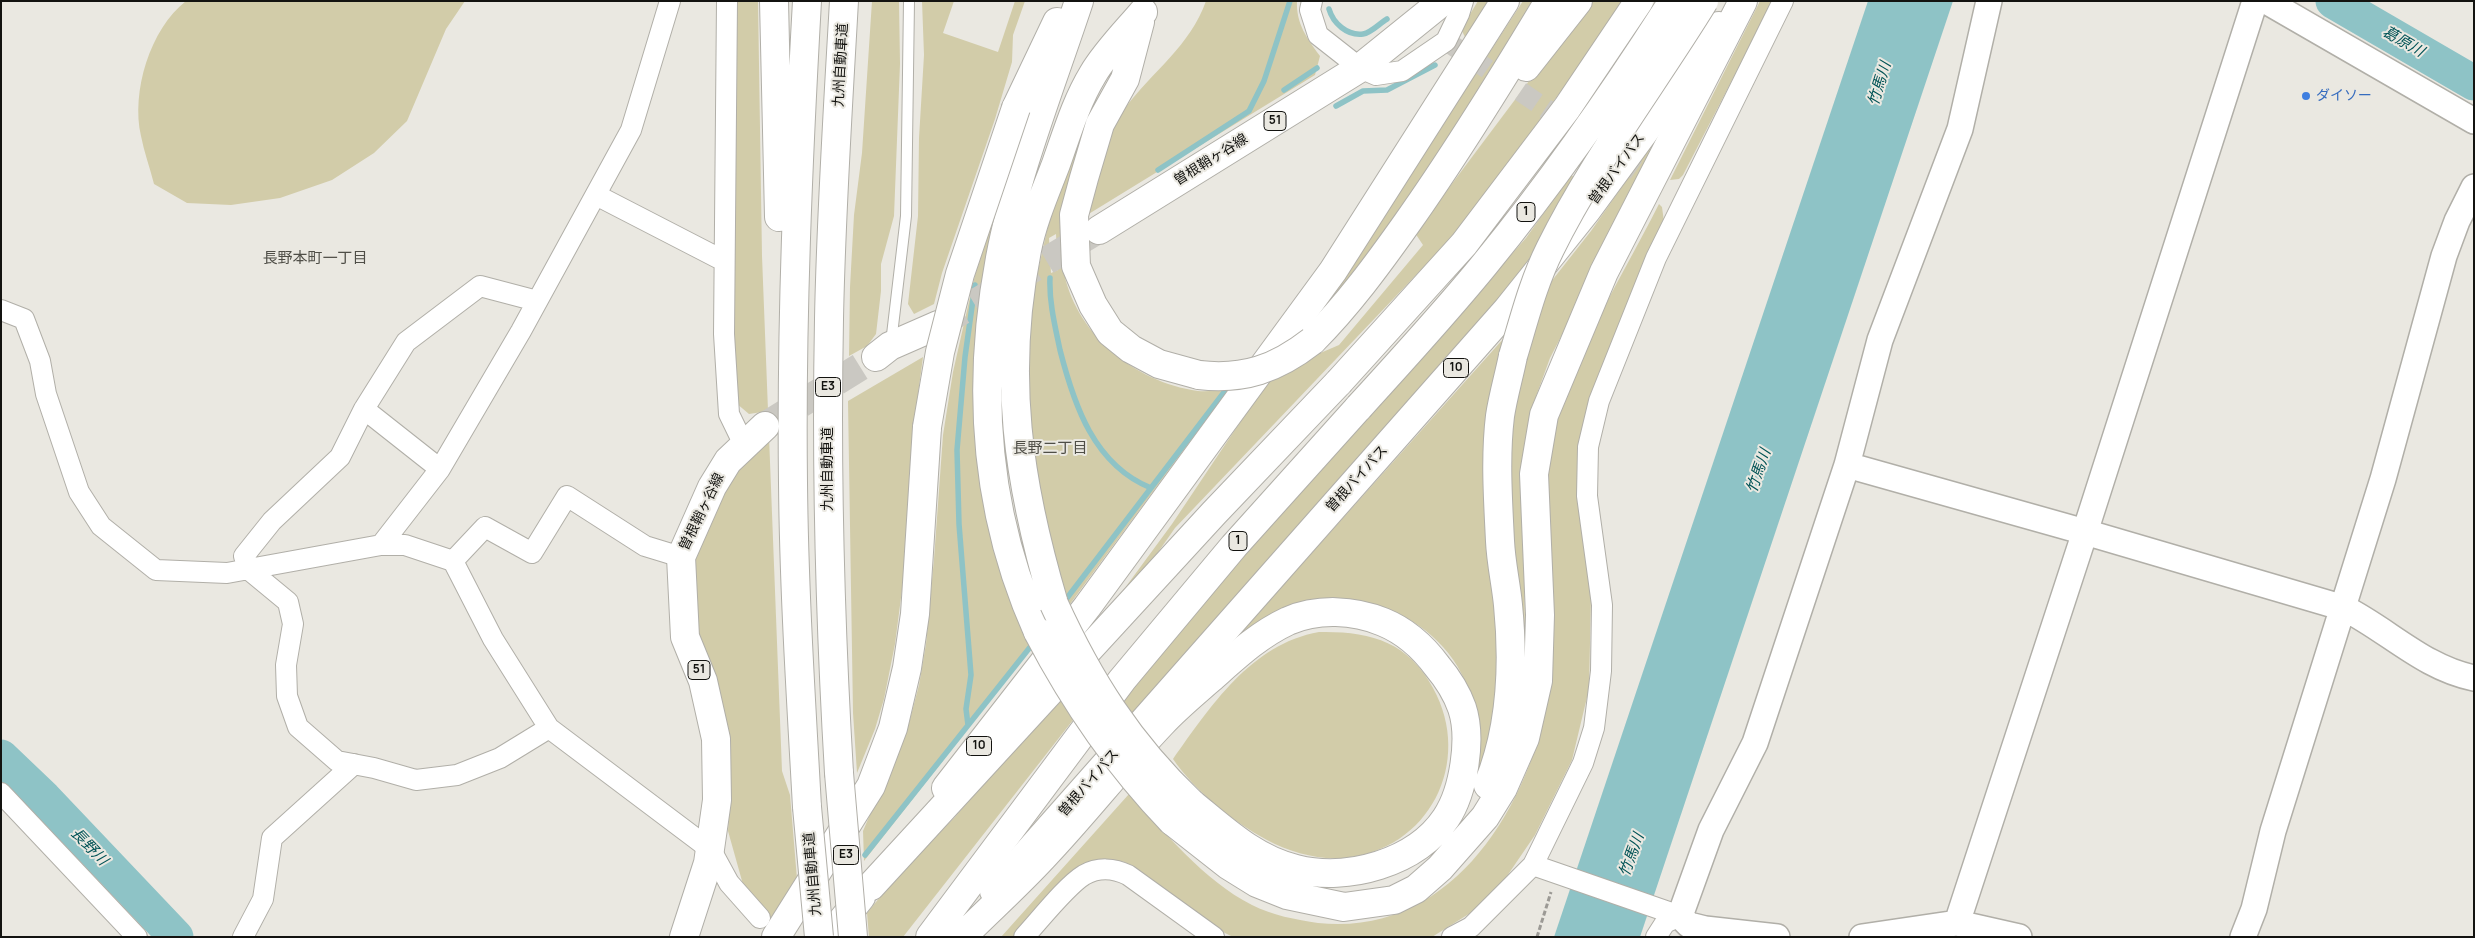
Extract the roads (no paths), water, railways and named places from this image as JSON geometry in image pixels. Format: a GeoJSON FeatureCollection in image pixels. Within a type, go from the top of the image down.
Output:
{"type":"FeatureCollection","features":[{"type":"Feature","properties":{"kind":"main road"},"geometry":{"type":"LineString","coordinates":[[774,1],[779,233],[793,484]]}},
{"type":"Feature","properties":{"kind":"main road","name":"九州自動車道"},"geometry":{"type":"LineString","coordinates":[[807,1],[794,292],[793,484],[797,640],[807,807],[819,937]]}},
{"type":"Feature","properties":{"kind":"main road","name":"九州自動車道"},"geometry":{"type":"LineString","coordinates":[[844,1],[829,328],[828,482],[831,615],[839,773],[853,937]]}},
{"type":"Feature","properties":{"kind":"main road"},"geometry":{"type":"LineString","coordinates":[[768,928],[871,786],[893,728],[907,668],[915,614],[927,427],[940,352],[960,274],[1016,108],[1067,1]]}},
{"type":"Feature","properties":{"kind":"main road"},"geometry":{"type":"LineString","coordinates":[[962,937],[1043,857],[1164,721],[1255,639],[1291,620],[1328,611],[1366,615],[1399,629],[1428,654],[1452,684],[1463,710],[1466,749],[1461,784],[1446,818],[1414,850],[1377,866],[1328,873],[1296,869],[1267,858],[1144,792],[1079,705],[1038,632],[1027,606],[1015,568],[993,485],[987,421],[990,324],[1001,256],[1025,165],[1079,1]]}},
{"type":"Feature","properties":{"kind":"main road","name":"曽根鞘ヶ谷線"},"geometry":{"type":"LineString","coordinates":[[1099,230],[1360,68],[1443,1]]}},
{"type":"Feature","properties":{"kind":"main road","name":"10"},"geometry":{"type":"LineString","coordinates":[[829,937],[871,886],[1093,599],[1328,278],[1505,1]]}},
{"type":"Feature","properties":{"kind":"main road"},"geometry":{"type":"LineString","coordinates":[[1144,7],[1125,79],[1100,124],[1074,215],[1076,266],[1093,305],[1110,332],[1131,349],[1159,364],[1199,375],[1220,377],[1264,369],[1289,359],[1312,341],[1335,318],[1370,275],[1458,149],[1549,1]]}},
{"type":"Feature","properties":{"kind":"main road"},"geometry":{"type":"LineString","coordinates":[[1458,149],[1578,1]]}},
{"type":"Feature","properties":{"kind":"main road","name":"1"},"geometry":{"type":"LineString","coordinates":[[871,886],[1214,513],[1339,382],[1470,236],[1568,108],[1639,1]]}},
{"type":"Feature","properties":{"kind":"main road","name":"1"},"geometry":{"type":"LineString","coordinates":[[930,937],[1122,680],[1234,546],[1485,264],[1539,195],[1634,61],[1673,1]]}},
{"type":"Feature","properties":{"kind":"main road"},"geometry":{"type":"LineString","coordinates":[[1466,837],[1495,767],[1506,724],[1511,675],[1508,607],[1500,543],[1497,469],[1500,415],[1513,356],[1534,284],[1549,250],[1582,190],[1704,1]]}},
{"type":"Feature","properties":{"kind":"main road","name":"曽根バイパス"},"geometry":{"type":"LineString","coordinates":[[953,937],[1506,310],[1587,210],[1702,52],[1734,1]]}},
{"type":"Feature","properties":{"kind":"main road"},"geometry":{"type":"LineString","coordinates":[[1144,7],[1094,72],[1074,109],[1040,204],[1027,249],[1015,322],[1016,420],[1024,491],[1038,552],[1054,604],[1076,652],[1095,686],[1163,776],[1181,812],[1228,865],[1257,883],[1288,895],[1344,907],[1394,900],[1416,889],[1440,868],[1485,817],[1503,788],[1525,738],[1538,681],[1540,615],[1534,474],[1544,415],[1604,272],[1743,1]]}},
{"type":"Feature","properties":{"kind":"main road"},"geometry":{"type":"LineString","coordinates":[[883,352],[938,325]]}},
{"type":"Feature","properties":{"kind":"main road","name":"曽根鞘ヶ谷線"},"geometry":{"type":"LineString","coordinates":[[684,937],[711,850],[717,800],[716,739],[703,681],[686,637],[681,557],[712,487],[728,461],[745,447],[765,426]]}},
{"type":"Feature","properties":{"kind":"street"},"geometry":{"type":"LineString","coordinates":[[381,545],[440,469],[538,301],[631,130],[670,1]]}},
{"type":"Feature","properties":{"kind":"street"},"geometry":{"type":"LineString","coordinates":[[727,1],[724,334],[730,414],[745,447]]}},
{"type":"Feature","properties":{"kind":"street"},"geometry":{"type":"LineString","coordinates":[[1312,1],[1310,10],[1318,34],[1360,68],[1376,75],[1402,71],[1446,41],[1463,1]]}},
{"type":"Feature","properties":{"kind":"street"},"geometry":{"type":"LineString","coordinates":[[1452,937],[1471,927],[1533,865],[1583,763],[1594,728],[1601,671],[1602,605],[1586,496],[1588,447],[1599,401],[1675,196],[1730,111],[1783,1]]}},
{"type":"Feature","properties":{"kind":"street"},"geometry":{"type":"LineString","coordinates":[[1656,937],[1665,923],[1755,743],[1847,465],[1880,340],[1960,129],[1989,1]]}},
{"type":"Feature","properties":{"kind":"street"},"geometry":{"type":"LineString","coordinates":[[1957,923],[2085,532],[2255,1]]}},
{"type":"Feature","properties":{"kind":"street"},"geometry":{"type":"LineString","coordinates":[[2266,1],[2474,121]]}},
{"type":"Feature","properties":{"kind":"street"},"geometry":{"type":"LineString","coordinates":[[2243,937],[2254,909],[2273,830],[2383,480],[2444,256],[2457,220],[2474,187]]}},
{"type":"Feature","properties":{"kind":"street"},"geometry":{"type":"LineString","coordinates":[[596,195],[724,261]]}},
{"type":"Feature","properties":{"kind":"street"},"geometry":{"type":"LineString","coordinates":[[538,301],[480,286],[406,342],[364,409],[340,457],[272,521],[244,556],[248,569],[288,602],[293,624],[286,665],[287,696],[298,727],[337,761],[416,780],[457,775],[500,758],[549,728]]}},
{"type":"Feature","properties":{"kind":"street"},"geometry":{"type":"LineString","coordinates":[[1,310],[24,319],[40,361],[46,394],[79,492],[101,526],[156,570],[226,572],[381,545],[405,545],[453,561],[493,639],[549,728],[711,850],[729,883],[768,928]]}},
{"type":"Feature","properties":{"kind":"street"},"geometry":{"type":"LineString","coordinates":[[364,409],[440,469]]}},
{"type":"Feature","properties":{"kind":"street"},"geometry":{"type":"LineString","coordinates":[[1847,465],[2344,608],[2432,663],[2447,671],[2474,678]]}},
{"type":"Feature","properties":{"kind":"street"},"geometry":{"type":"LineString","coordinates":[[453,561],[485,527],[532,553],[567,496],[645,546],[681,557]]}},
{"type":"Feature","properties":{"kind":"street"},"geometry":{"type":"LineString","coordinates":[[243,937],[262,899],[272,838],[354,764]]}},
{"type":"Feature","properties":{"kind":"street"},"geometry":{"type":"LineString","coordinates":[[1,793],[136,937]]}},
{"type":"Feature","properties":{"kind":"street"},"geometry":{"type":"LineString","coordinates":[[1533,865],[1670,912],[1689,925],[1705,929],[1777,937]]}},
{"type":"Feature","properties":{"kind":"street"},"geometry":{"type":"LineString","coordinates":[[1024,937],[1084,875],[1101,870],[1116,869],[1128,875],[1214,937]]}},
{"type":"Feature","properties":{"kind":"street"},"geometry":{"type":"LineString","coordinates":[[1862,937],[1957,923],[2019,937]]}},
{"type":"Feature","properties":{"kind":"lane"},"geometry":{"type":"LineString","coordinates":[[883,352],[906,216],[909,1]]}},
{"type":"Feature","properties":{"kind":"water","name":"竹馬川"},"geometry":{"type":"Polygon","coordinates":[[[1868,1],[1953,1],[1640,937],[1554,937],[1868,1]]]}},
{"type":"Feature","properties":{"kind":"waterway"},"geometry":{"type":"LineString","coordinates":[[1158,170],[1249,111],[1264,81],[1290,1]]}},
{"type":"Feature","properties":{"kind":"waterway","name":"葛原川"},"geometry":{"type":"LineString","coordinates":[[2333,1],[2474,83]]}},
{"type":"Feature","properties":{"kind":"waterway"},"geometry":{"type":"LineString","coordinates":[[1329,9],[1337,24],[1346,31],[1357,34],[1369,32],[1387,19]]}},
{"type":"Feature","properties":{"kind":"waterway"},"geometry":{"type":"LineString","coordinates":[[1336,106],[1363,91],[1387,90],[1435,65]]}},
{"type":"Feature","properties":{"kind":"waterway"},"geometry":{"type":"LineString","coordinates":[[1284,90],[1317,68]]}},
{"type":"Feature","properties":{"kind":"waterway"},"geometry":{"type":"LineString","coordinates":[[1050,278],[1051,305],[1060,350],[1072,392],[1089,431],[1101,449],[1115,464],[1131,478],[1151,488]]}},
{"type":"Feature","properties":{"kind":"waterway"},"geometry":{"type":"LineString","coordinates":[[968,725],[966,709],[971,675],[959,524],[957,450],[965,357],[975,285]]}},
{"type":"Feature","properties":{"kind":"waterway"},"geometry":{"type":"LineString","coordinates":[[1067,598],[1225,391]]}},
{"type":"Feature","properties":{"kind":"waterway"},"geometry":{"type":"LineString","coordinates":[[865,855],[1031,646]]}},
{"type":"Feature","properties":{"kind":"waterway","name":"長野川"},"geometry":{"type":"LineString","coordinates":[[1,757],[44,798],[176,937]]}},
{"type":"Feature","properties":{"kind":"tunnel"},"geometry":{"type":"LineString","coordinates":[[1446,41],[1667,191]]}},
{"type":"Feature","properties":{"kind":"tunnel"},"geometry":{"type":"LineString","coordinates":[[938,325],[1093,233]]}},
{"type":"Feature","properties":{"kind":"tunnel"},"geometry":{"type":"LineString","coordinates":[[765,426],[876,357]]}},
{"type":"Feature","properties":{"kind":"place","name":"ダイソー"},"geometry":{"type":"Point","coordinates":[2306,96]}},
{"type":"Feature","properties":{"kind":"district","name":"長野本町一丁目"},"geometry":{"type":"Point","coordinates":[315,259]}},
{"type":"Feature","properties":{"kind":"district","name":"長野二丁目"},"geometry":{"type":"Point","coordinates":[1050,449]}}]}
